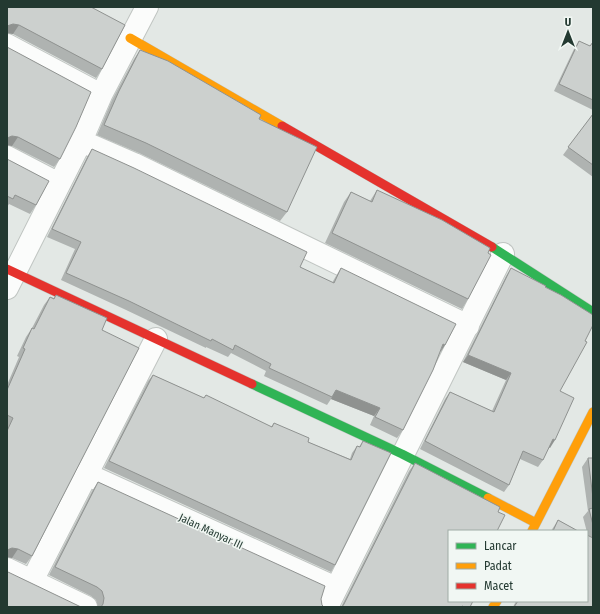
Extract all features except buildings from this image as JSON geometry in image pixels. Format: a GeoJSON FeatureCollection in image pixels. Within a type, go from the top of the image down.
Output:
{"type":"FeatureCollection","features":[{"type":"Feature","properties":{"kind":"street"},"geometry":{"type":"LineString","coordinates":[[147,7],[101,95],[81,141],[9,277],[156,339],[402,454],[534,527],[593,412]]}},
{"type":"Feature","properties":{"kind":"street"},"geometry":{"type":"LineString","coordinates":[[130,38],[503,254],[593,312]]}},
{"type":"Feature","properties":{"kind":"street"},"geometry":{"type":"LineString","coordinates":[[7,46],[101,95]]}},
{"type":"Feature","properties":{"kind":"street"},"geometry":{"type":"LineString","coordinates":[[81,141],[134,164],[468,326]]}},
{"type":"Feature","properties":{"kind":"street"},"geometry":{"type":"LineString","coordinates":[[7,157],[59,184]]}},
{"type":"Feature","properties":{"kind":"street"},"geometry":{"type":"LineString","coordinates":[[331,598],[503,254]]}},
{"type":"Feature","properties":{"kind":"street"},"geometry":{"type":"LineString","coordinates":[[32,581],[156,339]]}},
{"type":"Feature","properties":{"kind":"street","name":"Jalan Manyar III"},"geometry":{"type":"LineString","coordinates":[[86,474],[331,598]]}},
{"type":"Feature","properties":{"kind":"street"},"geometry":{"type":"LineString","coordinates":[[7,569],[86,607]]}},
{"type":"Feature","properties":{"kind":"traffic: fast"},"geometry":{"type":"LineString","coordinates":[[492,247],[593,312]]}},
{"type":"Feature","properties":{"kind":"traffic: fast"},"geometry":{"type":"LineString","coordinates":[[252,384],[402,454],[488,498]]}},
{"type":"Feature","properties":{"kind":"traffic: slow"},"geometry":{"type":"LineString","coordinates":[[130,38],[282,126]]}},
{"type":"Feature","properties":{"kind":"traffic: slow"},"geometry":{"type":"LineString","coordinates":[[533,530],[593,412]]}},
{"type":"Feature","properties":{"kind":"traffic: slow"},"geometry":{"type":"LineString","coordinates":[[488,498],[536,523]]}},
{"type":"Feature","properties":{"kind":"traffic: slow"},"geometry":{"type":"LineString","coordinates":[[493,607],[496,602]]}},
{"type":"Feature","properties":{"kind":"traffic: jam"},"geometry":{"type":"LineString","coordinates":[[282,126],[492,247]]}},
{"type":"Feature","properties":{"kind":"traffic: jam"},"geometry":{"type":"LineString","coordinates":[[7,269],[252,384]]}}]}
